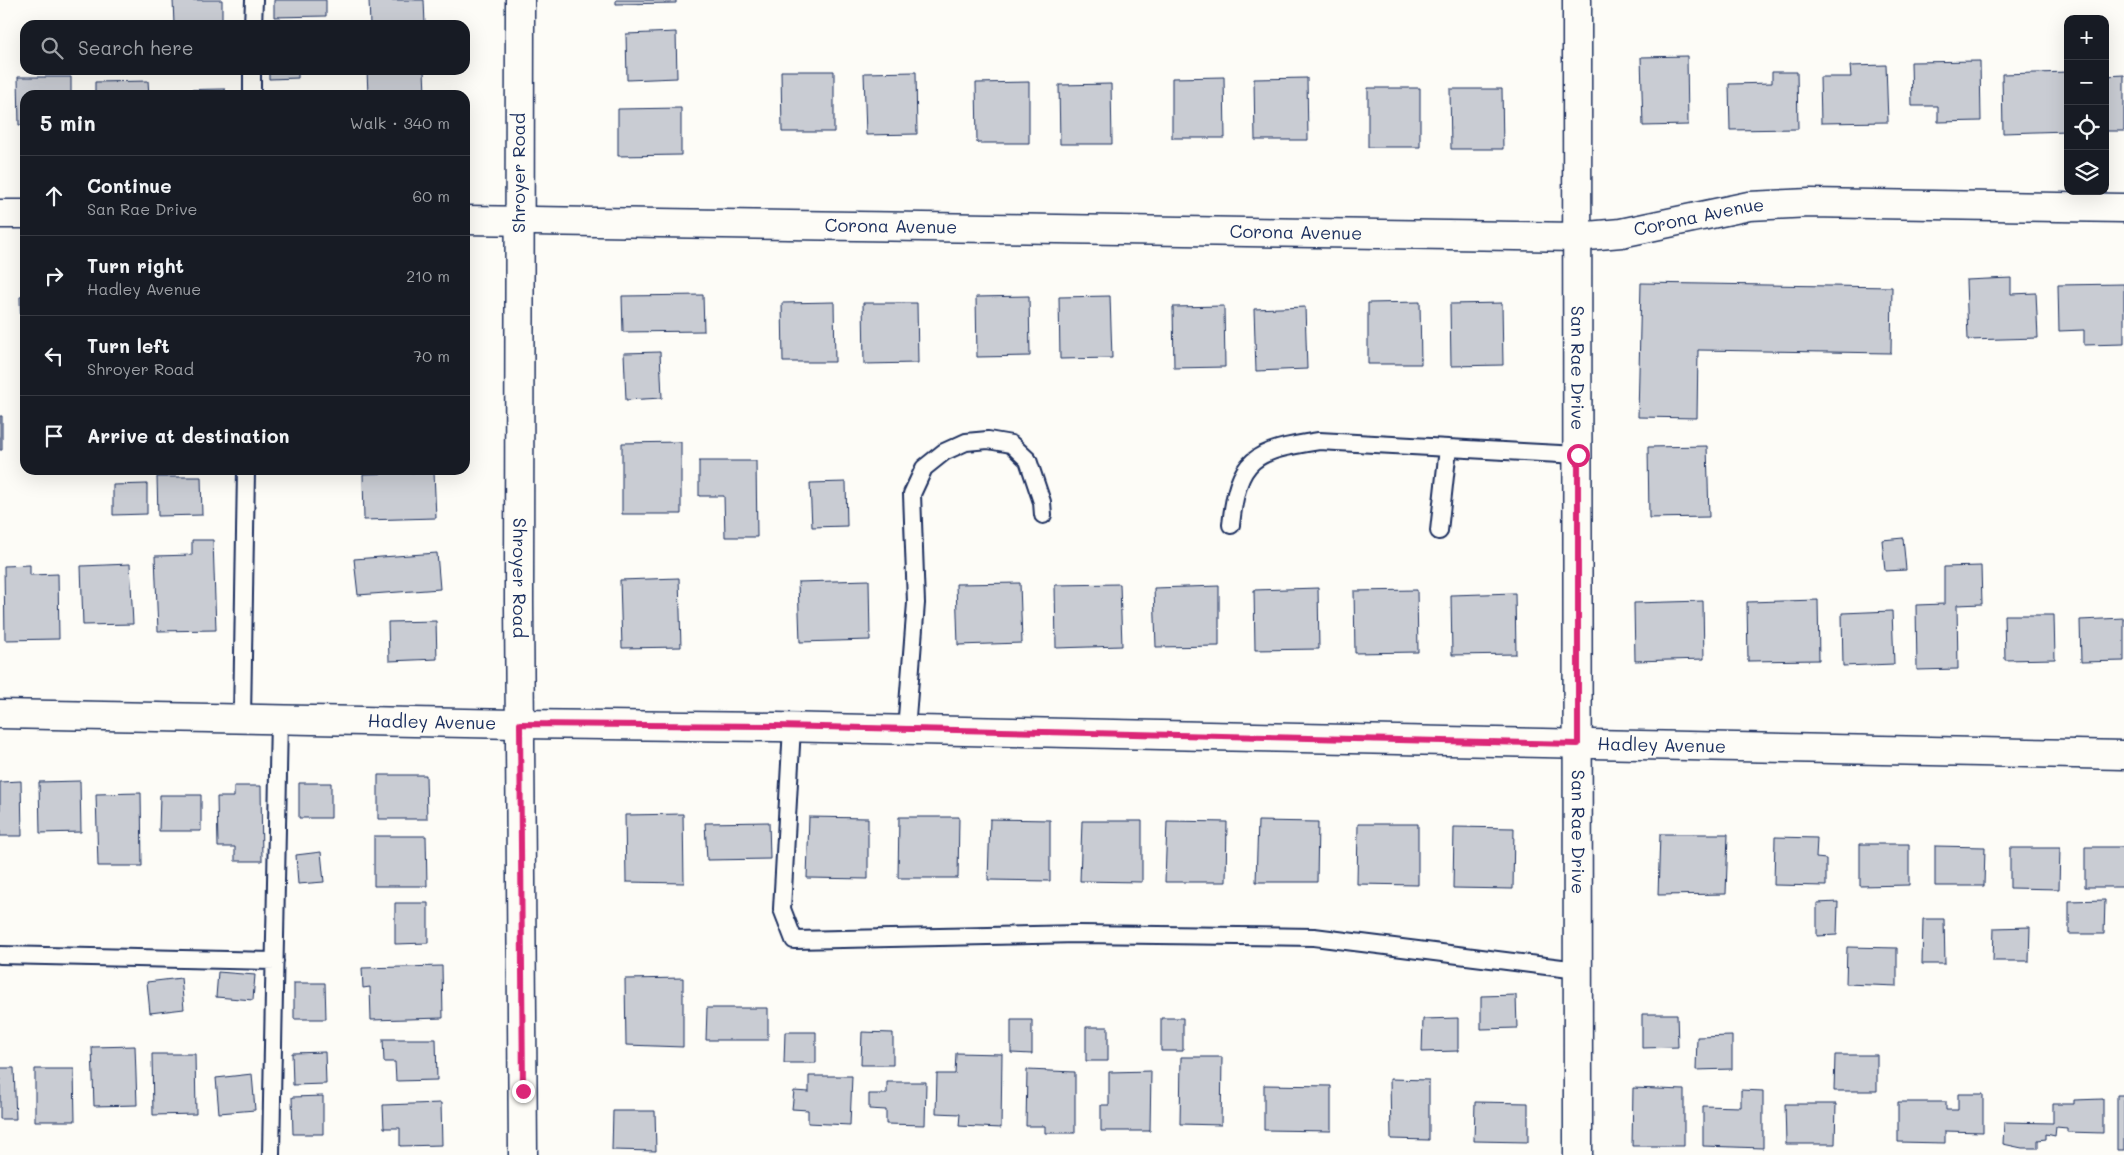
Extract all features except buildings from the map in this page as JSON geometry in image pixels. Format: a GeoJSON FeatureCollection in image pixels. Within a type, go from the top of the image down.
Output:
{"type":"FeatureCollection","features":[{"type":"Feature","properties":{"kind":"street","name":"Shroyer Road"},"geometry":{"type":"LineString","coordinates":[[520,0],[518,220],[523,1155]]}},
{"type":"Feature","properties":{"kind":"street","name":"San Rae Drive"},"geometry":{"type":"LineString","coordinates":[[1577,0],[1578,1155]]}},
{"type":"Feature","properties":{"kind":"street","name":"Corona Avenue"},"geometry":{"type":"LineString","coordinates":[[470,220],[1576,237],[1621,233],[1749,206],[1810,203],[2124,208]]}},
{"type":"Feature","properties":{"kind":"street"},"geometry":{"type":"LineString","coordinates":[[0,214],[20,214]]}},
{"type":"Feature","properties":{"kind":"street","name":"Hadley Avenue"},"geometry":{"type":"LineString","coordinates":[[0,714],[792,727],[2124,755]]}},
{"type":"Feature","properties":{"kind":"lane"},"geometry":{"type":"LineString","coordinates":[[254,0],[254,20]]}},
{"type":"Feature","properties":{"kind":"lane"},"geometry":{"type":"LineString","coordinates":[[252,75],[252,90]]}},
{"type":"Feature","properties":{"kind":"lane"},"geometry":{"type":"LineString","coordinates":[[906,730],[916,603],[912,494],[924,468],[944,452],[966,442],[988,440],[1011,444],[1028,460],[1042,502],[1043,515]]}},
{"type":"Feature","properties":{"kind":"lane"},"geometry":{"type":"LineString","coordinates":[[1231,525],[1234,496],[1243,473],[1254,460],[1280,447],[1319,441],[1578,455]]}},
{"type":"Feature","properties":{"kind":"lane"},"geometry":{"type":"LineString","coordinates":[[1439,531],[1448,448]]}},
{"type":"Feature","properties":{"kind":"lane"},"geometry":{"type":"LineString","coordinates":[[242,719],[246,475]]}},
{"type":"Feature","properties":{"kind":"lane"},"geometry":{"type":"LineString","coordinates":[[271,1155],[279,718]]}},
{"type":"Feature","properties":{"kind":"lane"},"geometry":{"type":"LineString","coordinates":[[792,727],[782,909],[794,940],[1078,934],[1314,938],[1578,970]]}},
{"type":"Feature","properties":{"kind":"lane"},"geometry":{"type":"LineString","coordinates":[[0,955],[274,961]]}},
{"type":"Feature","properties":{"kind":"route"},"geometry":{"type":"LineString","coordinates":[[523,1091],[520,724],[776,726],[1578,744],[1578,455]]}}]}
